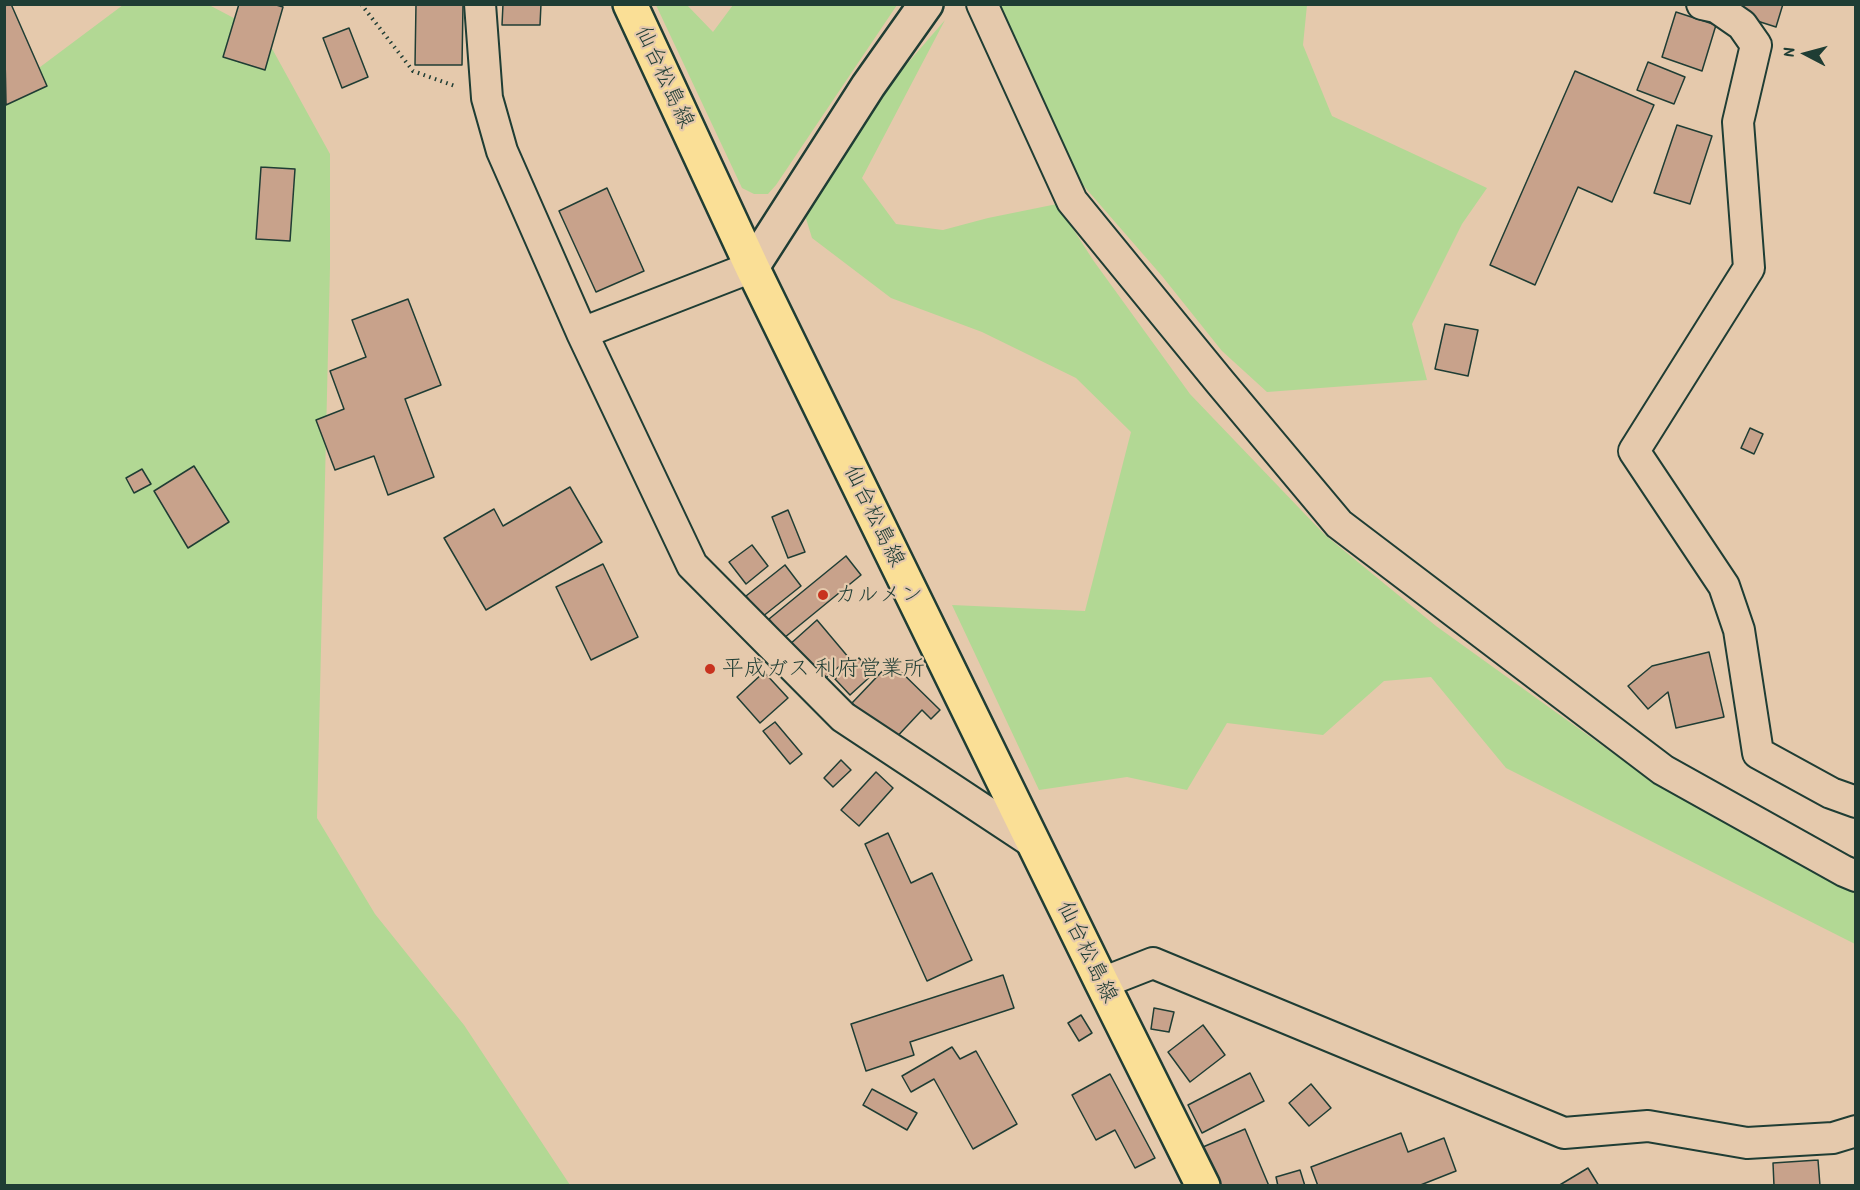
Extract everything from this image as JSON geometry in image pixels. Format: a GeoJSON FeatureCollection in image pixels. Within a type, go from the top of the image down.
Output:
{"type":"FeatureCollection","features":[{"type":"Feature","properties":{"kind":"main road","name":"仙台松島線"},"geometry":{"type":"LineString","coordinates":[[630,4],[752,267],[1203,1185]]}},
{"type":"Feature","properties":{"kind":"street"},"geometry":{"type":"LineString","coordinates":[[480,4],[487,98],[502,151],[582,333],[692,565],[843,717],[1035,844]]}},
{"type":"Feature","properties":{"kind":"street"},"geometry":{"type":"LineString","coordinates":[[582,333],[752,267],[868,86],[926,4]]}},
{"type":"Feature","properties":{"kind":"street"},"geometry":{"type":"LineString","coordinates":[[982,4],[1072,201],[1339,524],[1663,770],[1856,876]]}},
{"type":"Feature","properties":{"kind":"street"},"geometry":{"type":"LineString","coordinates":[[1702,4],[1716,7],[1742,25],[1756,45],[1738,122],[1749,268],[1634,451],[1724,586],[1739,630],[1758,753],[1831,793],[1856,802]]}},
{"type":"Feature","properties":{"kind":"street"},"geometry":{"type":"LineString","coordinates":[[1102,983],[1153,963],[1564,1133],[1648,1126],[1747,1143],[1833,1138],[1856,1131]]}},
{"type":"Feature","properties":{"kind":"path"},"geometry":{"type":"LineString","coordinates":[[362,4],[413,71],[487,98]]}},
{"type":"Feature","properties":{"kind":"green space"},"geometry":{"type":"Polygon","coordinates":[[[200,4],[211,6],[264,34],[330,154],[330,267],[317,818],[375,914],[464,1025],[570,1185],[5,1185],[4,94],[123,5],[200,4]]]}},
{"type":"Feature","properties":{"kind":"green space"},"geometry":{"type":"Polygon","coordinates":[[[656,5],[687,5],[713,32],[733,5],[897,5],[776,185],[768,194],[754,194],[742,188],[656,5]]]}},
{"type":"Feature","properties":{"kind":"green space"},"geometry":{"type":"Polygon","coordinates":[[[998,5],[1307,5],[1303,45],[1332,116],[1487,188],[1462,224],[1412,324],[1427,380],[1267,392],[1222,351],[1162,276],[1082,184],[998,5]]]}},
{"type":"Feature","properties":{"kind":"green space"},"geometry":{"type":"Polygon","coordinates":[[[945,20],[862,178],[896,224],[943,230],[1057,204],[1093,260],[1190,394],[1325,535],[1436,626],[1614,754],[1807,869],[1855,890],[1855,944],[1506,768],[1431,677],[1384,681],[1323,735],[1227,723],[1187,790],[1127,777],[1039,790],[952,605],[1085,611],[1131,432],[1076,378],[982,332],[891,298],[812,238],[804,212],[900,72],[945,20]]]}},
{"type":"Feature","properties":{"kind":"building"},"geometry":{"type":"Polygon","coordinates":[[[11,4],[47,86],[6,105],[4,6],[11,4]]]}},
{"type":"Feature","properties":{"kind":"building"},"geometry":{"type":"Polygon","coordinates":[[[239,4],[273,4],[283,7],[265,70],[223,57],[239,4]]]}},
{"type":"Feature","properties":{"kind":"building"},"geometry":{"type":"Polygon","coordinates":[[[416,4],[463,4],[462,65],[415,65],[416,4]]]}},
{"type":"Feature","properties":{"kind":"building"},"geometry":{"type":"Polygon","coordinates":[[[503,4],[541,4],[540,25],[502,25],[503,4]]]}},
{"type":"Feature","properties":{"kind":"building"},"geometry":{"type":"Polygon","coordinates":[[[1728,4],[1783,4],[1776,27],[1726,11],[1728,4]]]}},
{"type":"Feature","properties":{"kind":"building"},"geometry":{"type":"Polygon","coordinates":[[[1676,12],[1716,25],[1702,71],[1662,57],[1676,12]]]}},
{"type":"Feature","properties":{"kind":"building"},"geometry":{"type":"Polygon","coordinates":[[[349,28],[368,77],[342,88],[323,38],[349,28]]]}},
{"type":"Feature","properties":{"kind":"building"},"geometry":{"type":"Polygon","coordinates":[[[1648,62],[1685,77],[1674,104],[1637,90],[1648,62]]]}},
{"type":"Feature","properties":{"kind":"building"},"geometry":{"type":"Polygon","coordinates":[[[1575,71],[1654,105],[1612,202],[1578,187],[1535,285],[1490,265],[1575,71]]]}},
{"type":"Feature","properties":{"kind":"building"},"geometry":{"type":"Polygon","coordinates":[[[1677,125],[1712,136],[1690,204],[1654,193],[1677,125]]]}},
{"type":"Feature","properties":{"kind":"building"},"geometry":{"type":"Polygon","coordinates":[[[261,167],[295,169],[290,241],[256,239],[261,167]]]}},
{"type":"Feature","properties":{"kind":"building"},"geometry":{"type":"Polygon","coordinates":[[[607,188],[644,271],[596,292],[559,211],[607,188]]]}},
{"type":"Feature","properties":{"kind":"building"},"geometry":{"type":"Polygon","coordinates":[[[408,299],[441,385],[405,399],[434,477],[388,495],[374,456],[335,470],[316,420],[344,409],[330,371],[366,357],[352,320],[408,299]]]}},
{"type":"Feature","properties":{"kind":"building"},"geometry":{"type":"Polygon","coordinates":[[[1445,324],[1478,330],[1468,376],[1435,369],[1445,324]]]}},
{"type":"Feature","properties":{"kind":"building"},"geometry":{"type":"Polygon","coordinates":[[[1750,428],[1763,434],[1754,454],[1741,448],[1750,428]]]}},
{"type":"Feature","properties":{"kind":"building"},"geometry":{"type":"Polygon","coordinates":[[[194,466],[229,522],[188,548],[154,491],[194,466]]]}},
{"type":"Feature","properties":{"kind":"building"},"geometry":{"type":"Polygon","coordinates":[[[142,469],[151,484],[134,493],[126,478],[142,469]]]}},
{"type":"Feature","properties":{"kind":"building"},"geometry":{"type":"Polygon","coordinates":[[[570,487],[602,542],[486,610],[444,538],[494,509],[503,526],[570,487]]]}},
{"type":"Feature","properties":{"kind":"building"},"geometry":{"type":"Polygon","coordinates":[[[788,510],[805,552],[788,558],[772,517],[788,510]]]}},
{"type":"Feature","properties":{"kind":"building"},"geometry":{"type":"Polygon","coordinates":[[[752,545],[768,566],[746,584],[729,562],[752,545]]]}},
{"type":"Feature","properties":{"kind":"building"},"geometry":{"type":"Polygon","coordinates":[[[846,556],[861,575],[784,638],[769,619],[846,556]]]}},
{"type":"Feature","properties":{"kind":"building"},"geometry":{"type":"Polygon","coordinates":[[[603,564],[638,637],[591,660],[556,587],[603,564]]]}},
{"type":"Feature","properties":{"kind":"building"},"geometry":{"type":"Polygon","coordinates":[[[785,565],[801,586],[762,617],[746,596],[785,565]]]}},
{"type":"Feature","properties":{"kind":"building"},"geometry":{"type":"Polygon","coordinates":[[[817,620],[849,658],[820,683],[788,646],[817,620]]]}},
{"type":"Feature","properties":{"kind":"building"},"geometry":{"type":"Polygon","coordinates":[[[1709,652],[1724,717],[1676,728],[1668,692],[1648,709],[1628,686],[1652,666],[1709,652]]]}},
{"type":"Feature","properties":{"kind":"building"},"geometry":{"type":"Polygon","coordinates":[[[859,658],[873,674],[850,695],[835,679],[859,658]]]}},
{"type":"Feature","properties":{"kind":"building"},"geometry":{"type":"Polygon","coordinates":[[[891,662],[940,710],[931,719],[922,710],[892,742],[852,703],[891,662]]]}},
{"type":"Feature","properties":{"kind":"building"},"geometry":{"type":"Polygon","coordinates":[[[764,672],[788,698],[760,723],[737,697],[764,672]]]}},
{"type":"Feature","properties":{"kind":"building"},"geometry":{"type":"Polygon","coordinates":[[[775,722],[802,754],[790,764],[763,731],[775,722]]]}},
{"type":"Feature","properties":{"kind":"building"},"geometry":{"type":"Polygon","coordinates":[[[841,760],[851,770],[833,787],[824,778],[841,760]]]}},
{"type":"Feature","properties":{"kind":"building"},"geometry":{"type":"Polygon","coordinates":[[[876,772],[893,788],[859,826],[841,810],[876,772]]]}},
{"type":"Feature","properties":{"kind":"building"},"geometry":{"type":"Polygon","coordinates":[[[888,833],[911,883],[932,873],[972,960],[927,981],[865,844],[888,833]]]}},
{"type":"Feature","properties":{"kind":"building"},"geometry":{"type":"Polygon","coordinates":[[[1003,975],[1014,1008],[910,1042],[914,1055],[866,1071],[851,1024],[1003,975]]]}},
{"type":"Feature","properties":{"kind":"building"},"geometry":{"type":"Polygon","coordinates":[[[1154,1008],[1174,1012],[1169,1032],[1151,1029],[1154,1008]]]}},
{"type":"Feature","properties":{"kind":"building"},"geometry":{"type":"Polygon","coordinates":[[[1081,1015],[1092,1033],[1079,1041],[1068,1023],[1081,1015]]]}},
{"type":"Feature","properties":{"kind":"building"},"geometry":{"type":"Polygon","coordinates":[[[1203,1025],[1225,1055],[1190,1082],[1168,1052],[1203,1025]]]}},
{"type":"Feature","properties":{"kind":"building"},"geometry":{"type":"Polygon","coordinates":[[[952,1047],[960,1059],[976,1051],[1017,1124],[973,1149],[934,1079],[911,1092],[902,1076],[952,1047]]]}},
{"type":"Feature","properties":{"kind":"building"},"geometry":{"type":"Polygon","coordinates":[[[1250,1073],[1264,1101],[1202,1133],[1188,1105],[1250,1073]]]}},
{"type":"Feature","properties":{"kind":"building"},"geometry":{"type":"Polygon","coordinates":[[[1110,1074],[1155,1158],[1135,1168],[1115,1130],[1096,1140],[1072,1095],[1110,1074]]]}},
{"type":"Feature","properties":{"kind":"building"},"geometry":{"type":"Polygon","coordinates":[[[1311,1084],[1331,1108],[1309,1126],[1289,1103],[1311,1084]]]}},
{"type":"Feature","properties":{"kind":"building"},"geometry":{"type":"Polygon","coordinates":[[[872,1089],[917,1113],[907,1130],[863,1105],[872,1089]]]}},
{"type":"Feature","properties":{"kind":"building"},"geometry":{"type":"Polygon","coordinates":[[[1245,1129],[1269,1186],[1219,1186],[1203,1147],[1245,1129]]]}},
{"type":"Feature","properties":{"kind":"building"},"geometry":{"type":"Polygon","coordinates":[[[1401,1133],[1408,1152],[1444,1138],[1456,1171],[1418,1186],[1318,1186],[1311,1167],[1401,1133]]]}},
{"type":"Feature","properties":{"kind":"building"},"geometry":{"type":"Polygon","coordinates":[[[1818,1160],[1820,1186],[1774,1186],[1773,1163],[1818,1160]]]}},
{"type":"Feature","properties":{"kind":"building"},"geometry":{"type":"Polygon","coordinates":[[[1588,1168],[1599,1186],[1558,1186],[1588,1168]]]}},
{"type":"Feature","properties":{"kind":"building"},"geometry":{"type":"Polygon","coordinates":[[[1300,1170],[1305,1186],[1278,1186],[1276,1177],[1300,1170]]]}},
{"type":"Feature","properties":{"kind":"place","name":"カルメン"},"geometry":{"type":"Point","coordinates":[823,595]}},
{"type":"Feature","properties":{"kind":"place","name":"平成ガス 利府営業所"},"geometry":{"type":"Point","coordinates":[710,669]}}]}
